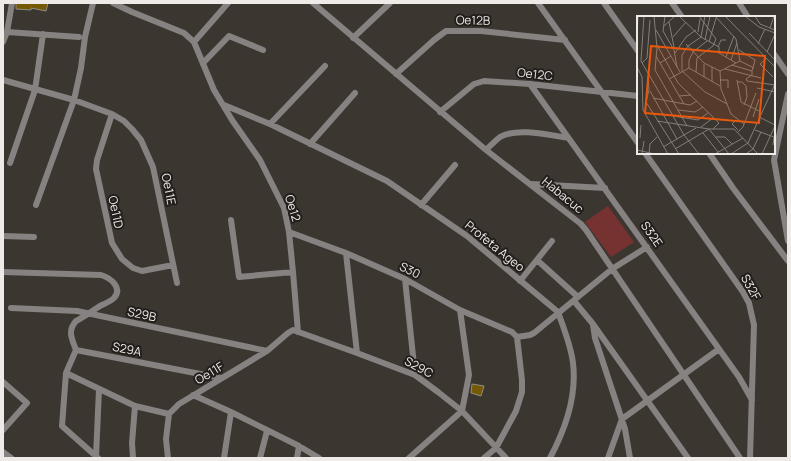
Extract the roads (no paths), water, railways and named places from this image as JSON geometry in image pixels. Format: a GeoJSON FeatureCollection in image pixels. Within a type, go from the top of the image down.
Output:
{"type":"FeatureCollection","features":[{"type":"Feature","properties":{"kind":"street"},"geometry":{"type":"LineString","coordinates":[[3,42],[7,32],[12,3]]}},
{"type":"Feature","properties":{"kind":"street"},"geometry":{"type":"LineString","coordinates":[[36,205],[74,100],[81,68],[85,37],[93,3]]}},
{"type":"Feature","properties":{"kind":"street"},"geometry":{"type":"LineString","coordinates":[[112,3],[184,33],[194,42],[228,3]]}},
{"type":"Feature","properties":{"kind":"street"},"geometry":{"type":"LineString","coordinates":[[353,38],[390,3]]}},
{"type":"Feature","properties":{"kind":"street"},"geometry":{"type":"LineString","coordinates":[[538,3],[637,142]]}},
{"type":"Feature","properties":{"kind":"street"},"geometry":{"type":"LineString","coordinates":[[604,3],[637,50]]}},
{"type":"Feature","properties":{"kind":"street"},"geometry":{"type":"LineString","coordinates":[[672,3],[681,16]]}},
{"type":"Feature","properties":{"kind":"street"},"geometry":{"type":"LineString","coordinates":[[739,3],[747,16]]}},
{"type":"Feature","properties":{"kind":"street","name":"Habacuc"},"geometry":{"type":"LineString","coordinates":[[315,4],[440,112],[581,224],[590,234],[612,270],[740,458]]}},
{"type":"Feature","properties":{"kind":"street","name":"Oe12B"},"geometry":{"type":"LineString","coordinates":[[396,74],[446,31],[494,32],[565,40]]}},
{"type":"Feature","properties":{"kind":"street"},"geometry":{"type":"LineString","coordinates":[[7,32],[79,37]]}},
{"type":"Feature","properties":{"kind":"street"},"geometry":{"type":"LineString","coordinates":[[10,163],[35,90],[43,34]]}},
{"type":"Feature","properties":{"kind":"street"},"geometry":{"type":"LineString","coordinates":[[204,62],[229,36],[263,50]]}},
{"type":"Feature","properties":{"kind":"street","name":"Oe12"},"geometry":{"type":"LineString","coordinates":[[194,42],[204,62],[214,90],[235,125],[260,160],[285,211],[289,232],[298,332]]}},
{"type":"Feature","properties":{"kind":"street"},"geometry":{"type":"LineString","coordinates":[[775,55],[788,74]]}},
{"type":"Feature","properties":{"kind":"street"},"geometry":{"type":"LineString","coordinates":[[270,124],[325,66]]}},
{"type":"Feature","properties":{"kind":"street","name":"Oe11E"},"geometry":{"type":"LineString","coordinates":[[3,80],[74,100],[112,114],[124,121],[132,129],[141,140],[153,167],[176,283]]}},
{"type":"Feature","properties":{"kind":"street","name":"Oe12C"},"geometry":{"type":"LineString","coordinates":[[440,112],[478,82],[491,81],[530,84],[637,96]]}},
{"type":"Feature","properties":{"kind":"street","name":"S32E"},"geometry":{"type":"LineString","coordinates":[[530,84],[739,377],[752,400]]}},
{"type":"Feature","properties":{"kind":"street"},"geometry":{"type":"LineString","coordinates":[[310,144],[355,93]]}},
{"type":"Feature","properties":{"kind":"street"},"geometry":{"type":"LineString","coordinates":[[774,160],[788,94]]}},
{"type":"Feature","properties":{"kind":"street","name":"Profeta Ageo"},"geometry":{"type":"LineString","coordinates":[[224,105],[270,124],[387,181],[466,236],[558,312]]}},
{"type":"Feature","properties":{"kind":"street","name":"Oe11D"},"geometry":{"type":"LineString","coordinates":[[112,114],[97,160],[96,169],[112,243],[122,259],[137,270],[147,271],[173,265]]}},
{"type":"Feature","properties":{"kind":"street"},"geometry":{"type":"LineString","coordinates":[[486,150],[500,137],[511,133],[524,132],[568,138]]}},
{"type":"Feature","properties":{"kind":"street","name":"S32F"},"geometry":{"type":"LineString","coordinates":[[646,154],[709,242],[749,303],[754,326],[750,458]]}},
{"type":"Feature","properties":{"kind":"street"},"geometry":{"type":"LineString","coordinates":[[710,154],[733,188],[788,261]]}},
{"type":"Feature","properties":{"kind":"street"},"geometry":{"type":"LineString","coordinates":[[771,154],[774,160],[788,242]]}},
{"type":"Feature","properties":{"kind":"street"},"geometry":{"type":"LineString","coordinates":[[422,205],[455,165]]}},
{"type":"Feature","properties":{"kind":"street"},"geometry":{"type":"LineString","coordinates":[[531,184],[605,188]]}},
{"type":"Feature","properties":{"kind":"street"},"geometry":{"type":"LineString","coordinates":[[231,220],[239,277],[293,272]]}},
{"type":"Feature","properties":{"kind":"street","name":"S30"},"geometry":{"type":"LineString","coordinates":[[289,232],[346,253],[405,279],[460,310],[512,332],[517,337]]}},
{"type":"Feature","properties":{"kind":"street"},"geometry":{"type":"LineString","coordinates":[[3,236],[34,237]]}},
{"type":"Feature","properties":{"kind":"street"},"geometry":{"type":"LineString","coordinates":[[520,282],[552,241]]}},
{"type":"Feature","properties":{"kind":"street"},"geometry":{"type":"LineString","coordinates":[[484,458],[496,448],[516,411],[522,392],[517,337],[532,334],[612,270],[647,247]]}},
{"type":"Feature","properties":{"kind":"street"},"geometry":{"type":"LineString","coordinates":[[346,253],[357,352]]}},
{"type":"Feature","properties":{"kind":"street"},"geometry":{"type":"LineString","coordinates":[[537,260],[576,299],[688,458]]}},
{"type":"Feature","properties":{"kind":"street"},"geometry":{"type":"LineString","coordinates":[[3,272],[101,275],[107,277],[115,285],[117,290],[116,294],[110,301],[76,321],[70,330],[71,340],[76,350],[66,373],[62,426],[97,457]]}},
{"type":"Feature","properties":{"kind":"street"},"geometry":{"type":"LineString","coordinates":[[405,279],[414,375]]}},
{"type":"Feature","properties":{"kind":"street","name":"S29B"},"geometry":{"type":"LineString","coordinates":[[11,308],[90,313],[102,317],[267,351]]}},
{"type":"Feature","properties":{"kind":"street"},"geometry":{"type":"LineString","coordinates":[[409,458],[462,411],[469,375],[460,310]]}},
{"type":"Feature","properties":{"kind":"street"},"geometry":{"type":"LineString","coordinates":[[550,458],[565,424],[573,390],[573,362],[567,337],[558,312]]}},
{"type":"Feature","properties":{"kind":"street"},"geometry":{"type":"LineString","coordinates":[[593,324],[596,338],[627,434],[630,458]]}},
{"type":"Feature","properties":{"kind":"street","name":"Oe11F"},"geometry":{"type":"LineString","coordinates":[[169,414],[179,404],[193,395],[267,351],[290,331],[298,332]]}},
{"type":"Feature","properties":{"kind":"street","name":"S29C"},"geometry":{"type":"LineString","coordinates":[[298,332],[357,352],[414,375],[462,411],[506,458]]}},
{"type":"Feature","properties":{"kind":"street","name":"S29A"},"geometry":{"type":"LineString","coordinates":[[76,350],[221,378]]}},
{"type":"Feature","properties":{"kind":"street"},"geometry":{"type":"LineString","coordinates":[[608,458],[622,419],[719,350]]}},
{"type":"Feature","properties":{"kind":"street"},"geometry":{"type":"LineString","coordinates":[[66,373],[135,406],[169,414],[166,439],[168,458]]}},
{"type":"Feature","properties":{"kind":"street"},"geometry":{"type":"LineString","coordinates":[[3,382],[27,403],[3,430]]}},
{"type":"Feature","properties":{"kind":"street"},"geometry":{"type":"LineString","coordinates":[[97,457],[99,390]]}},
{"type":"Feature","properties":{"kind":"street"},"geometry":{"type":"LineString","coordinates":[[193,395],[300,446],[319,458]]}},
{"type":"Feature","properties":{"kind":"street"},"geometry":{"type":"LineString","coordinates":[[133,458],[132,443],[135,406]]}},
{"type":"Feature","properties":{"kind":"street"},"geometry":{"type":"LineString","coordinates":[[224,458],[231,412]]}},
{"type":"Feature","properties":{"kind":"street"},"geometry":{"type":"LineString","coordinates":[[260,458],[267,431]]}},
{"type":"Feature","properties":{"kind":"street"},"geometry":{"type":"LineString","coordinates":[[297,458],[300,446]]}},
{"type":"Feature","properties":{"kind":"street"},"geometry":{"type":"LineString","coordinates":[[629,451],[634,458]]}},
{"type":"Feature","properties":{"kind":"street"},"geometry":{"type":"LineString","coordinates":[[3,452],[11,458]]}}]}
